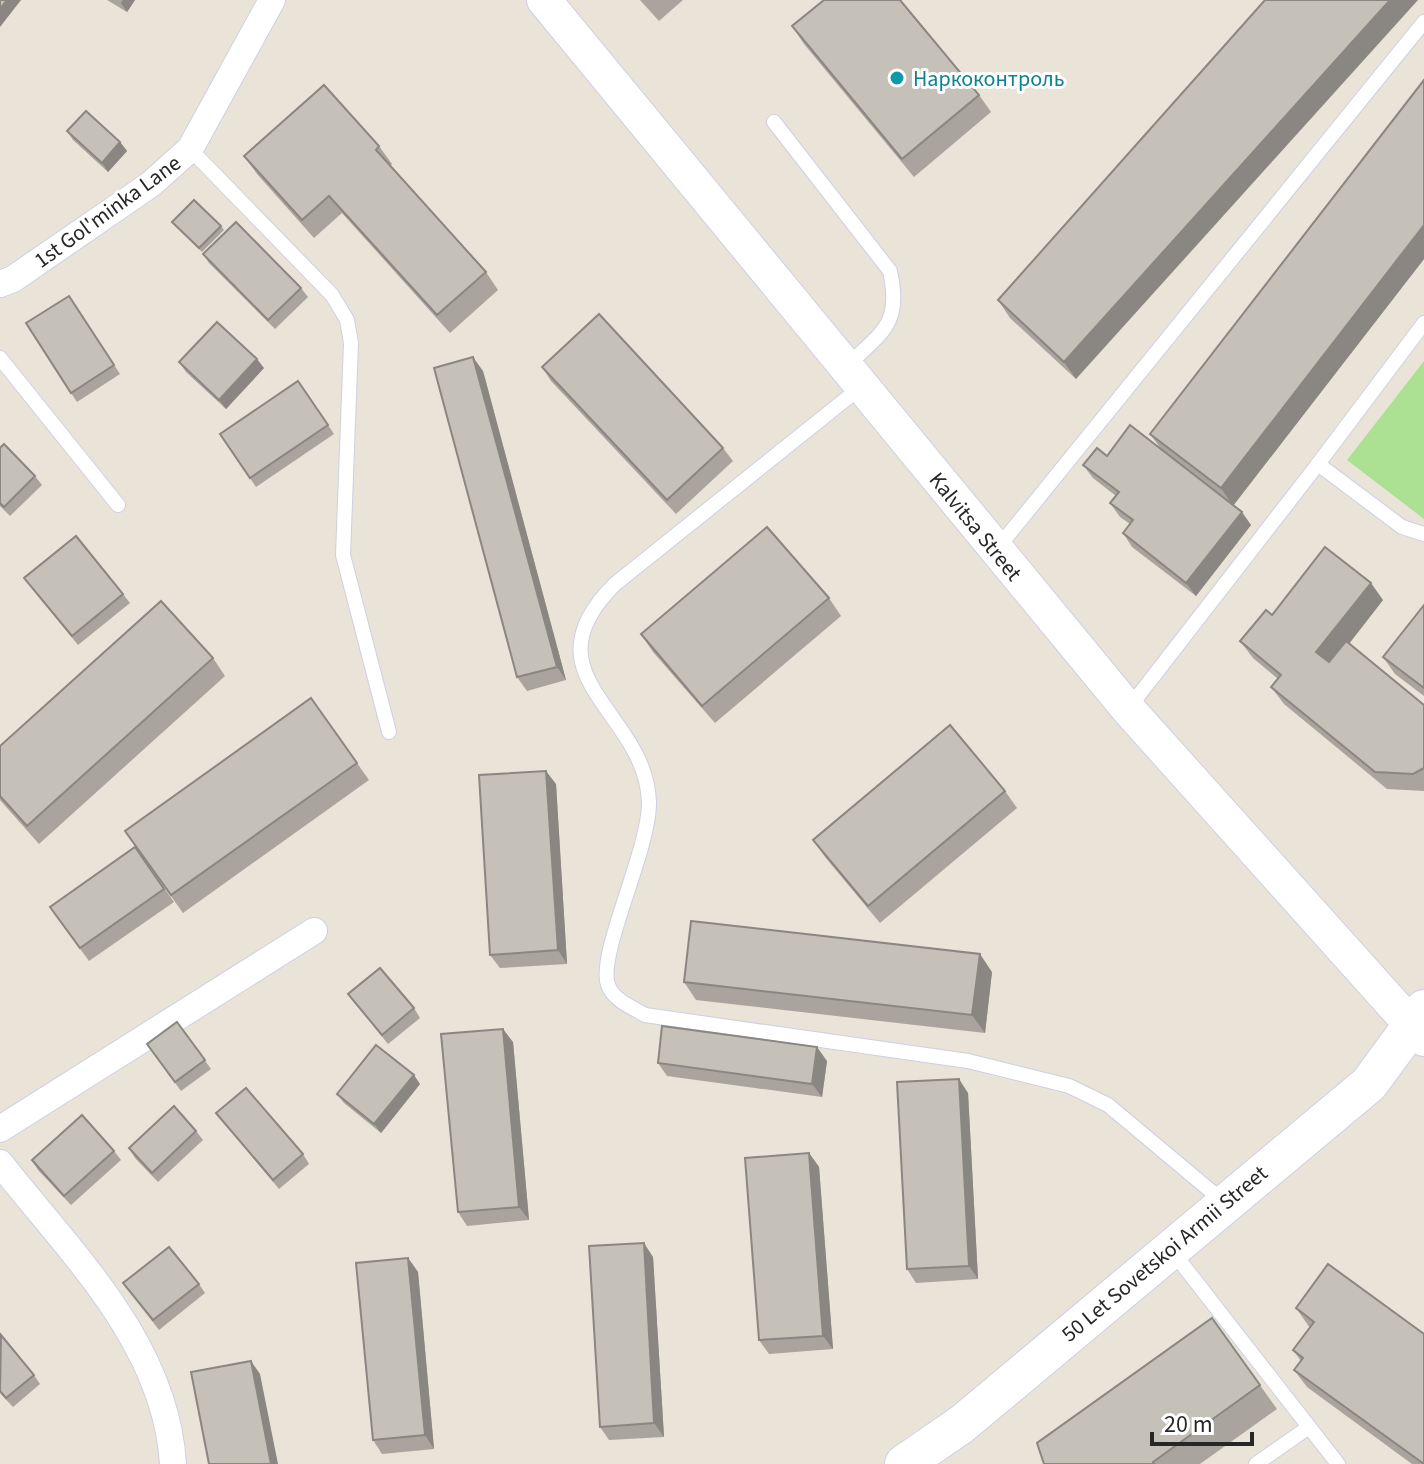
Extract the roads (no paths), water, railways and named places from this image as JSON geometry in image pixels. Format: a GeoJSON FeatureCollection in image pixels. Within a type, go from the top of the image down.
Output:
{"type":"FeatureCollection","features":[{"type":"Feature","properties":{"kind":"main road","name":"50 Let Sovetskoi Armii Street"},"geometry":{"type":"LineString","coordinates":[[923,1459],[1224,1202],[1369,1084],[1419,1026]]}},
{"type":"Feature","properties":{"kind":"street","name":"1st Gol'minka Lane"},"geometry":{"type":"LineString","coordinates":[[0,284],[13,279],[151,184],[190,149],[272,0]]}},
{"type":"Feature","properties":{"kind":"street","name":"Kalvitsa Street"},"geometry":{"type":"LineString","coordinates":[[544,0],[1128,709],[1419,1026]]}},
{"type":"Feature","properties":{"kind":"street"},"geometry":{"type":"LineString","coordinates":[[0,1129],[314,931]]}},
{"type":"Feature","properties":{"kind":"street"},"geometry":{"type":"LineString","coordinates":[[0,1163],[118,1313],[139,1347],[159,1390],[171,1431],[173,1464]]}},
{"type":"Feature","properties":{"kind":"lane"},"geometry":{"type":"LineString","coordinates":[[996,551],[1424,22]]}},
{"type":"Feature","properties":{"kind":"lane"},"geometry":{"type":"LineString","coordinates":[[774,122],[890,271],[896,301],[893,316],[853,377],[615,584],[592,608],[582,635],[580,667],[647,776],[649,806],[644,844],[609,955],[608,984],[620,1001],[645,1015],[968,1061],[1069,1086],[1108,1105],[1224,1202]]}},
{"type":"Feature","properties":{"kind":"lane"},"geometry":{"type":"LineString","coordinates":[[190,149],[332,295],[347,320],[351,343],[343,555],[389,732]]}},
{"type":"Feature","properties":{"kind":"lane"},"geometry":{"type":"LineString","coordinates":[[1128,709],[1424,323]]}},
{"type":"Feature","properties":{"kind":"lane"},"geometry":{"type":"LineString","coordinates":[[0,358],[118,505]]}},
{"type":"Feature","properties":{"kind":"lane"},"geometry":{"type":"LineString","coordinates":[[1318,464],[1402,527],[1424,534]]}},
{"type":"Feature","properties":{"kind":"lane"},"geometry":{"type":"LineString","coordinates":[[1170,1248],[1338,1464]]}},
{"type":"Feature","properties":{"kind":"lane"},"geometry":{"type":"LineString","coordinates":[[1256,1464],[1309,1427]]}},
{"type":"Feature","properties":{"kind":"place","name":"Наркоконтроль"},"geometry":{"type":"Point","coordinates":[897,78]}}]}
